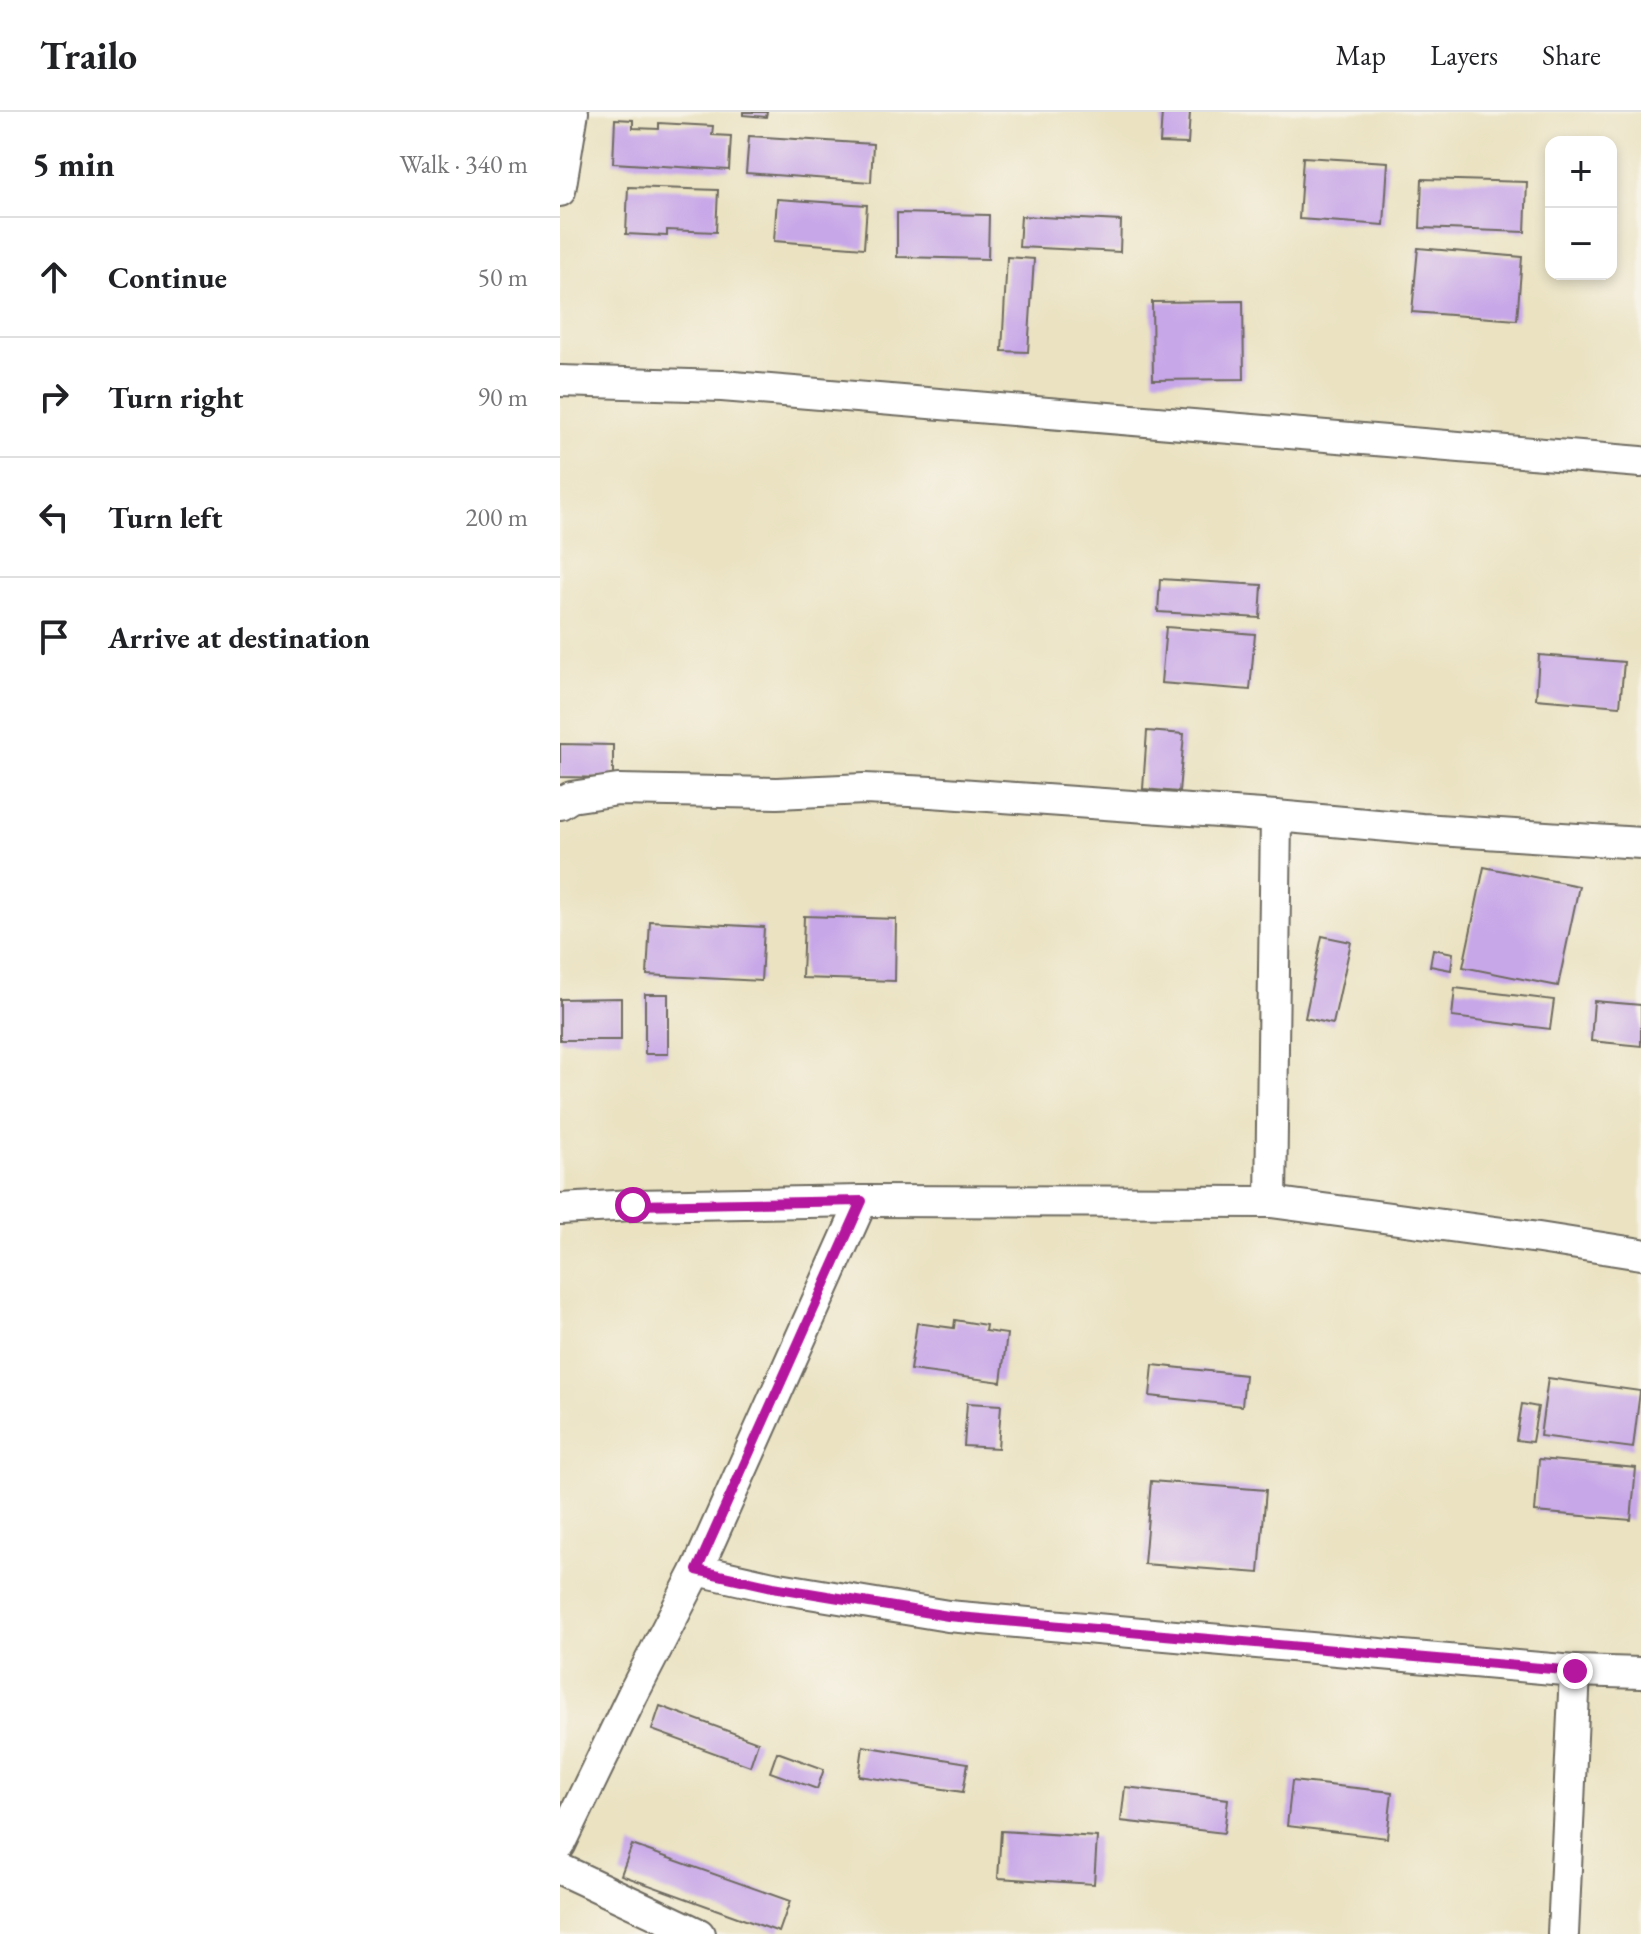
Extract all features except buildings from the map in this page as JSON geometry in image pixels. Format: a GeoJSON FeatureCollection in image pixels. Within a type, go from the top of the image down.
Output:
{"type":"FeatureCollection","features":[{"type":"Feature","properties":{"kind":"street"},"geometry":{"type":"LineString","coordinates":[[560,191],[573,112]]}},
{"type":"Feature","properties":{"kind":"street"},"geometry":{"type":"LineString","coordinates":[[560,381],[722,386],[1641,462]]}},
{"type":"Feature","properties":{"kind":"street"},"geometry":{"type":"LineString","coordinates":[[560,804],[571,797],[618,790],[777,793],[864,789],[1641,843]]}},
{"type":"Feature","properties":{"kind":"street"},"geometry":{"type":"LineString","coordinates":[[1271,1202],[1276,816]]}},
{"type":"Feature","properties":{"kind":"street"},"geometry":{"type":"LineString","coordinates":[[560,1845],[697,1570],[862,1201]]}},
{"type":"Feature","properties":{"kind":"street"},"geometry":{"type":"LineString","coordinates":[[560,1209],[862,1201],[1271,1202],[1641,1254]]}},
{"type":"Feature","properties":{"kind":"street"},"geometry":{"type":"LineString","coordinates":[[697,1570],[773,1587],[948,1616],[1575,1671],[1641,1673]]}},
{"type":"Feature","properties":{"kind":"street"},"geometry":{"type":"LineString","coordinates":[[1563,1934],[1575,1671]]}},
{"type":"Feature","properties":{"kind":"street"},"geometry":{"type":"LineString","coordinates":[[560,1869],[699,1934]]}},
{"type":"Feature","properties":{"kind":"route"},"geometry":{"type":"LineString","coordinates":[[633,1205],[862,1201],[697,1570],[773,1587],[948,1616],[1575,1671]]}}]}
